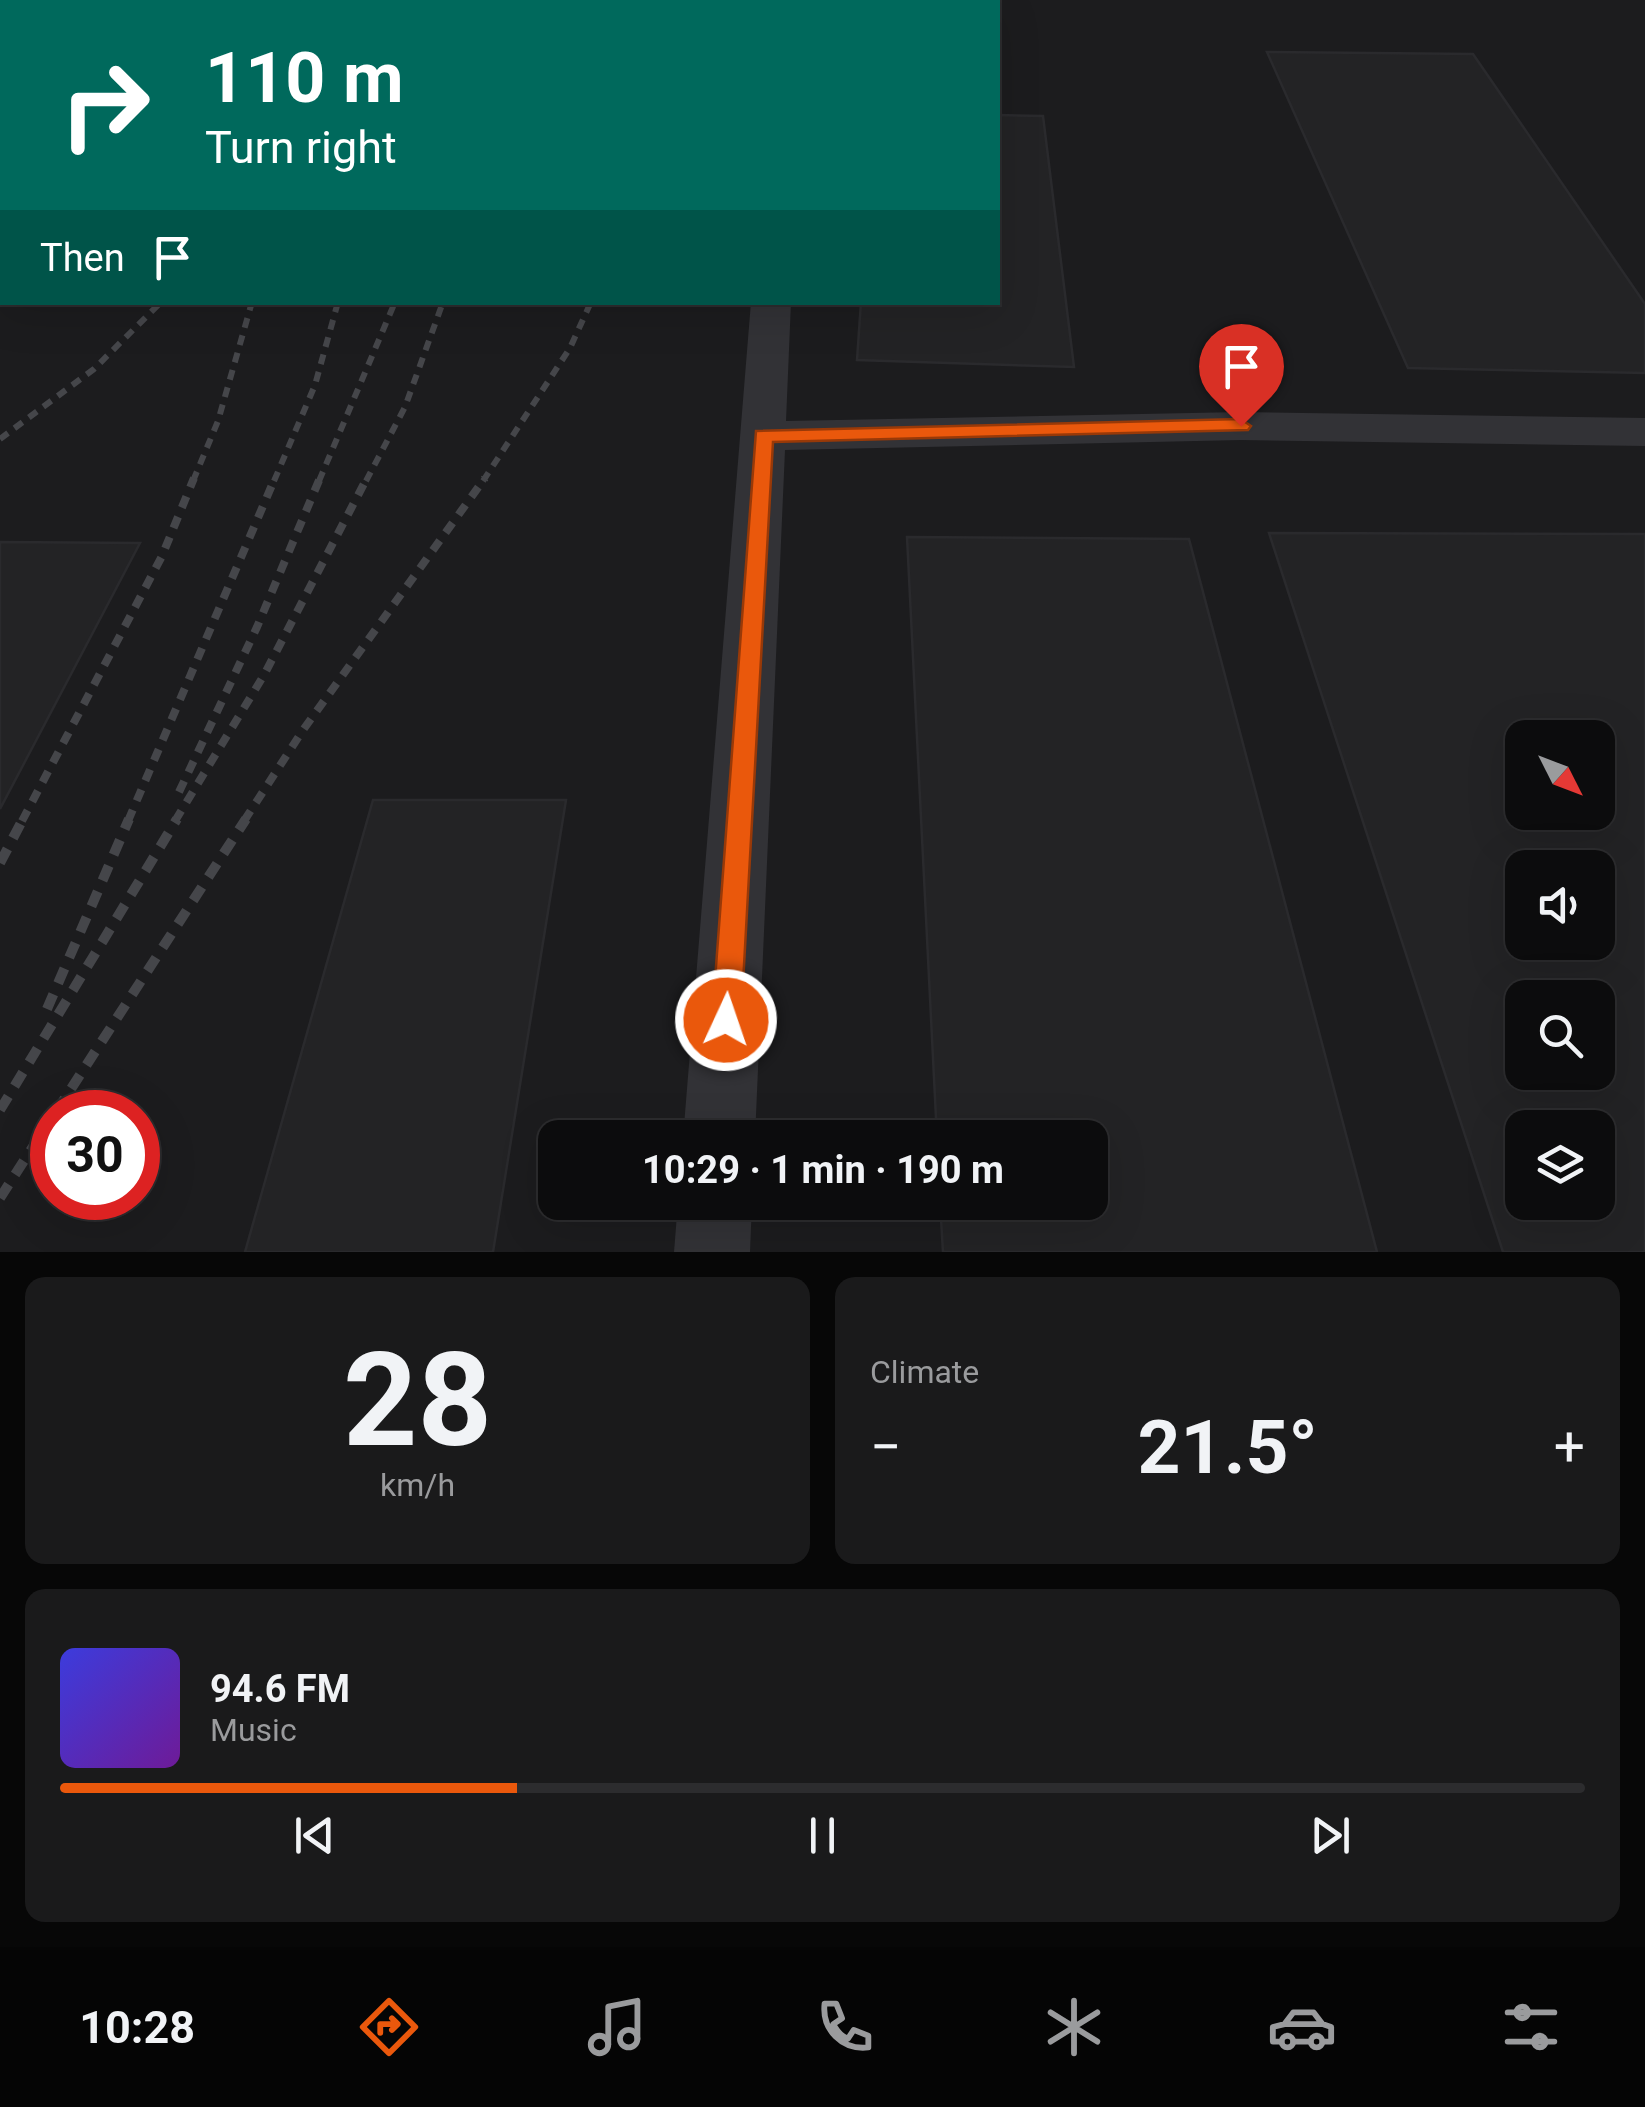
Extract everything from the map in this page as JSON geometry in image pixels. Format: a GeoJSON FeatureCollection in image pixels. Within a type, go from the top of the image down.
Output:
{"type":"FeatureCollection","features":[{"type":"Feature","properties":{"kind":"street"},"geometry":{"type":"LineString","coordinates":[[720,1120],[771,305]]}},
{"type":"Feature","properties":{"kind":"street"},"geometry":{"type":"LineString","coordinates":[[763,436],[1241,426],[1645,432]]}},
{"type":"Feature","properties":{"kind":"street"},"geometry":{"type":"LineString","coordinates":[[712,1252],[714,1220]]}},
{"type":"Feature","properties":{"kind":"shaded area"},"geometry":{"type":"Polygon","coordinates":[[[1000,0],[1645,0],[1645,1252],[0,1252],[0,305],[1000,305],[1000,0]]]}},
{"type":"Feature","properties":{"kind":"building"},"geometry":{"type":"Polygon","coordinates":[[[1267,52],[1473,54],[1645,304],[1645,373],[1408,368],[1267,52]]]}},
{"type":"Feature","properties":{"kind":"building"},"geometry":{"type":"Polygon","coordinates":[[[1000,115],[1043,116],[1074,367],[857,360],[861,305],[1000,305],[1000,115]]]}},
{"type":"Feature","properties":{"kind":"building"},"geometry":{"type":"Polygon","coordinates":[[[1269,533],[1645,534],[1645,1252],[1503,1252],[1269,533]]]}},
{"type":"Feature","properties":{"kind":"building"},"geometry":{"type":"Polygon","coordinates":[[[907,537],[1189,539],[1377,1252],[943,1252],[941,1220],[1108,1220],[1108,1120],[936,1120],[907,537]]]}},
{"type":"Feature","properties":{"kind":"building"},"geometry":{"type":"Polygon","coordinates":[[[0,542],[140,543],[0,809],[0,542]]]}},
{"type":"Feature","properties":{"kind":"building"},"geometry":{"type":"Polygon","coordinates":[[[373,800],[566,800],[493,1252],[245,1252],[373,800]]]}},
{"type":"Feature","properties":{"kind":"railway"},"geometry":{"type":"LineString","coordinates":[[0,439],[94,369],[158,305]]}},
{"type":"Feature","properties":{"kind":"railway"},"geometry":{"type":"LineString","coordinates":[[193,481],[218,421],[251,305]]}},
{"type":"Feature","properties":{"kind":"railway"},"geometry":{"type":"LineString","coordinates":[[274,481],[315,385],[337,305]]}},
{"type":"Feature","properties":{"kind":"railway"},"geometry":{"type":"LineString","coordinates":[[319,481],[394,305]]}},
{"type":"Feature","properties":{"kind":"railway"},"geometry":{"type":"LineString","coordinates":[[366,481],[405,407],[442,305]]}},
{"type":"Feature","properties":{"kind":"railway"},"geometry":{"type":"LineString","coordinates":[[485,479],[570,348],[590,305]]}},
{"type":"Feature","properties":{"kind":"railway"},"geometry":{"type":"LineString","coordinates":[[22,821],[162,556],[194,478]]}},
{"type":"Feature","properties":{"kind":"railway"},"geometry":{"type":"LineString","coordinates":[[128,821],[275,478]]}},
{"type":"Feature","properties":{"kind":"railway"},"geometry":{"type":"LineString","coordinates":[[179,792],[257,627],[320,478]]}},
{"type":"Feature","properties":{"kind":"railway"},"geometry":{"type":"LineString","coordinates":[[175,821],[264,675],[367,478]]}},
{"type":"Feature","properties":{"kind":"railway"},"geometry":{"type":"LineString","coordinates":[[244,821],[303,730],[485,479]]}},
{"type":"Feature","properties":{"kind":"railway"},"geometry":{"type":"LineString","coordinates":[[0,863],[23,819]]}},
{"type":"Feature","properties":{"kind":"railway"},"geometry":{"type":"LineString","coordinates":[[47,1009],[129,819]]}},
{"type":"Feature","properties":{"kind":"railway"},"geometry":{"type":"LineString","coordinates":[[0,1110],[177,819]]}},
{"type":"Feature","properties":{"kind":"railway"},"geometry":{"type":"LineString","coordinates":[[70,1090],[246,819]]}},
{"type":"Feature","properties":{"kind":"railway"},"geometry":{"type":"LineString","coordinates":[[0,1198],[30,1151]]}},
{"type":"Feature","properties":{"kind":"route"},"geometry":{"type":"LineString","coordinates":[[726,1020],[763,436],[1241,426]]}}]}
